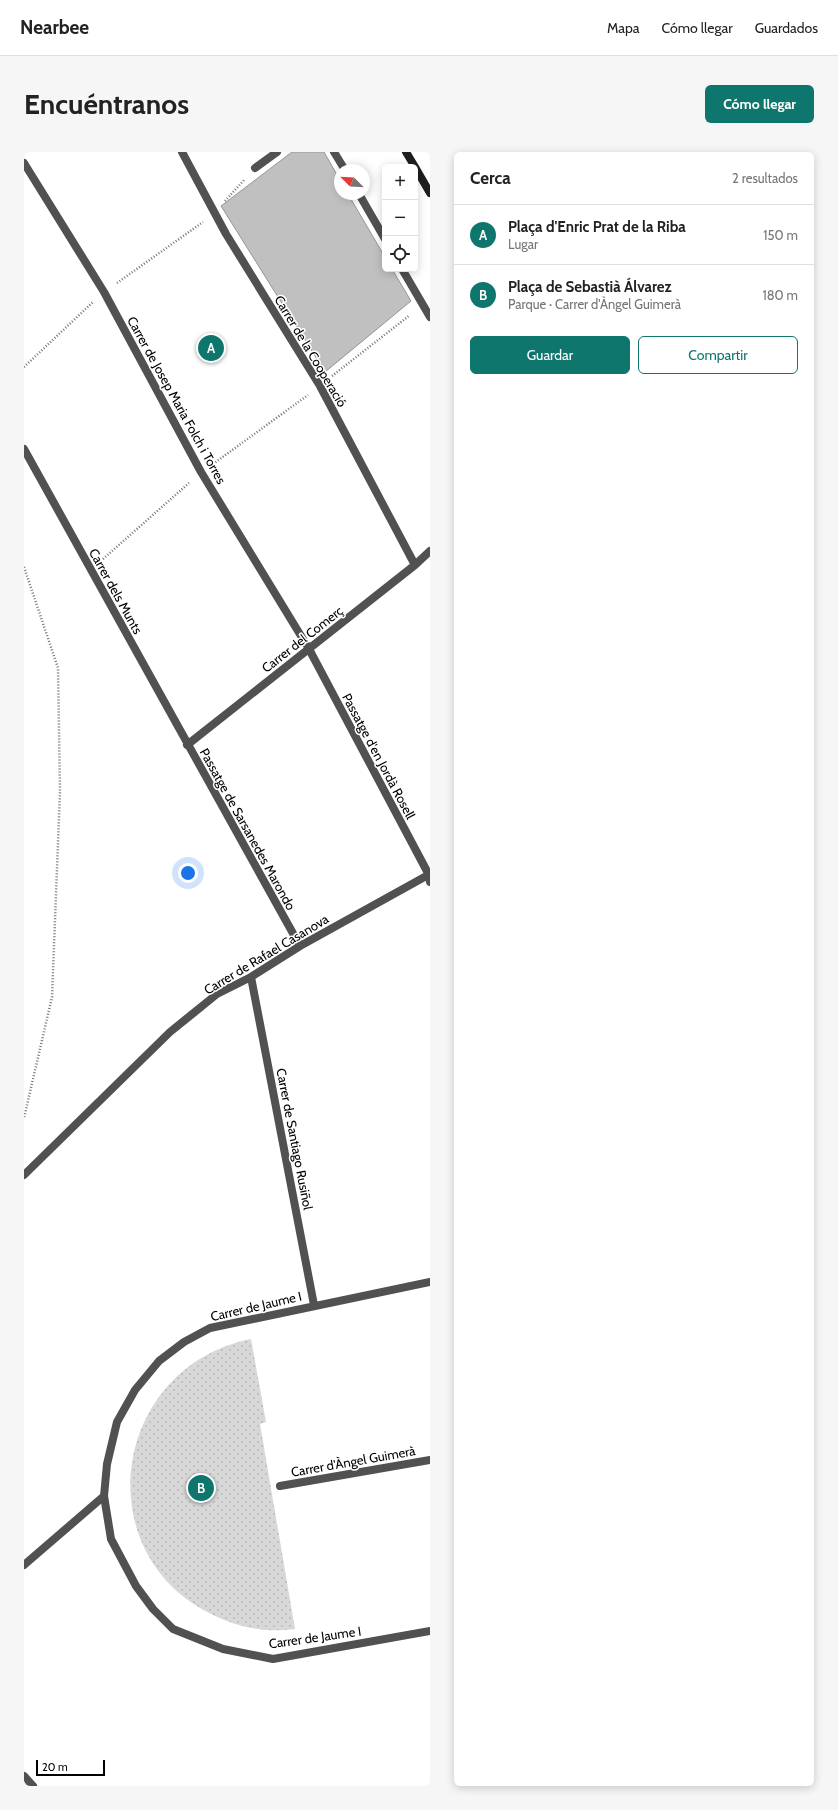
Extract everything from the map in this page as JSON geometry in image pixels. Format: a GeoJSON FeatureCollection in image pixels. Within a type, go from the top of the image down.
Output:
{"type":"FeatureCollection","features":[{"type":"Feature","properties":{"kind":"street","name":"Carrer de la Cooperació"},"geometry":{"type":"LineString","coordinates":[[182,152],[226,234],[320,386],[415,565]]}},
{"type":"Feature","properties":{"kind":"street"},"geometry":{"type":"LineString","coordinates":[[255,168],[277,152]]}},
{"type":"Feature","properties":{"kind":"street"},"geometry":{"type":"LineString","coordinates":[[334,152],[341,164]]}},
{"type":"Feature","properties":{"kind":"street"},"geometry":{"type":"LineString","coordinates":[[406,152],[413,164]]}},
{"type":"Feature","properties":{"kind":"street","name":"Carrer de Josep Maria Folch i Torres"},"geometry":{"type":"LineString","coordinates":[[24,163],[104,292],[201,472],[309,649]]}},
{"type":"Feature","properties":{"kind":"street"},"geometry":{"type":"LineString","coordinates":[[418,172],[430,193]]}},
{"type":"Feature","properties":{"kind":"street"},"geometry":{"type":"LineString","coordinates":[[362,200],[383,236]]}},
{"type":"Feature","properties":{"kind":"street"},"geometry":{"type":"LineString","coordinates":[[404,272],[430,317]]}},
{"type":"Feature","properties":{"kind":"street","name":"Carrer dels Munts"},"geometry":{"type":"LineString","coordinates":[[24,449],[187,745]]}},
{"type":"Feature","properties":{"kind":"street","name":"Carrer del Comerç"},"geometry":{"type":"LineString","coordinates":[[187,745],[415,565],[430,551]]}},
{"type":"Feature","properties":{"kind":"street","name":"Passatge d'en Jordà Rosell"},"geometry":{"type":"LineString","coordinates":[[309,649],[430,877]]}},
{"type":"Feature","properties":{"kind":"street","name":"Passatge de Sarsanedes Marondo"},"geometry":{"type":"LineString","coordinates":[[187,745],[300,946]]}},
{"type":"Feature","properties":{"kind":"street","name":"Carrer de Rafael Casanova"},"geometry":{"type":"LineString","coordinates":[[24,1174],[170,1032],[217,994],[251,977],[300,946],[430,877]]}},
{"type":"Feature","properties":{"kind":"street","name":"Carrer de Santiago Rusiñol"},"geometry":{"type":"LineString","coordinates":[[251,977],[314,1305]]}},
{"type":"Feature","properties":{"kind":"street","name":"Carrer de Jaume I"},"geometry":{"type":"LineString","coordinates":[[430,1282],[314,1305],[210,1328],[184,1342],[159,1361],[136,1390],[117,1422],[107,1464],[104,1496],[111,1539],[136,1586],[153,1609],[173,1630],[223,1649],[273,1659],[430,1631]]}},
{"type":"Feature","properties":{"kind":"street","name":"Carrer d'Àngel Guimerà"},"geometry":{"type":"LineString","coordinates":[[280,1486],[430,1460]]}},
{"type":"Feature","properties":{"kind":"street"},"geometry":{"type":"LineString","coordinates":[[24,1565],[104,1496]]}},
{"type":"Feature","properties":{"kind":"street"},"geometry":{"type":"LineString","coordinates":[[24,1776],[33,1786]]}},
{"type":"Feature","properties":{"kind":"path"},"geometry":{"type":"LineString","coordinates":[[24,366],[104,292],[215,213],[255,168]]}},
{"type":"Feature","properties":{"kind":"path"},"geometry":{"type":"LineString","coordinates":[[91,570],[201,472],[320,386],[423,304]]}},
{"type":"Feature","properties":{"kind":"path"},"geometry":{"type":"LineString","coordinates":[[24,567],[58,668],[60,792],[52,997],[24,1118]]}},
{"type":"Feature","properties":{"kind":"shaded area"},"geometry":{"type":"Polygon","coordinates":[[[251,1339],[266,1422],[260,1424],[295,1629],[263,1630],[233,1623],[213,1615],[172,1587],[145,1550],[132,1508],[132,1465],[144,1423],[168,1385],[204,1356],[251,1339]]]}},
{"type":"Feature","properties":{"kind":"building"},"geometry":{"type":"Polygon","coordinates":[[[292,152],[324,152],[334,170],[334,200],[352,200],[382,252],[382,272],[394,272],[411,301],[325,372],[221,206],[292,152]]]}},
{"type":"Feature","properties":{"kind":"place","name":"Plaça d'Enric Prat de la Riba"},"geometry":{"type":"Point","coordinates":[211,348]}},
{"type":"Feature","properties":{"kind":"place","name":"Plaça de Sebastià Álvarez"},"geometry":{"type":"Point","coordinates":[201,1488]}}]}
